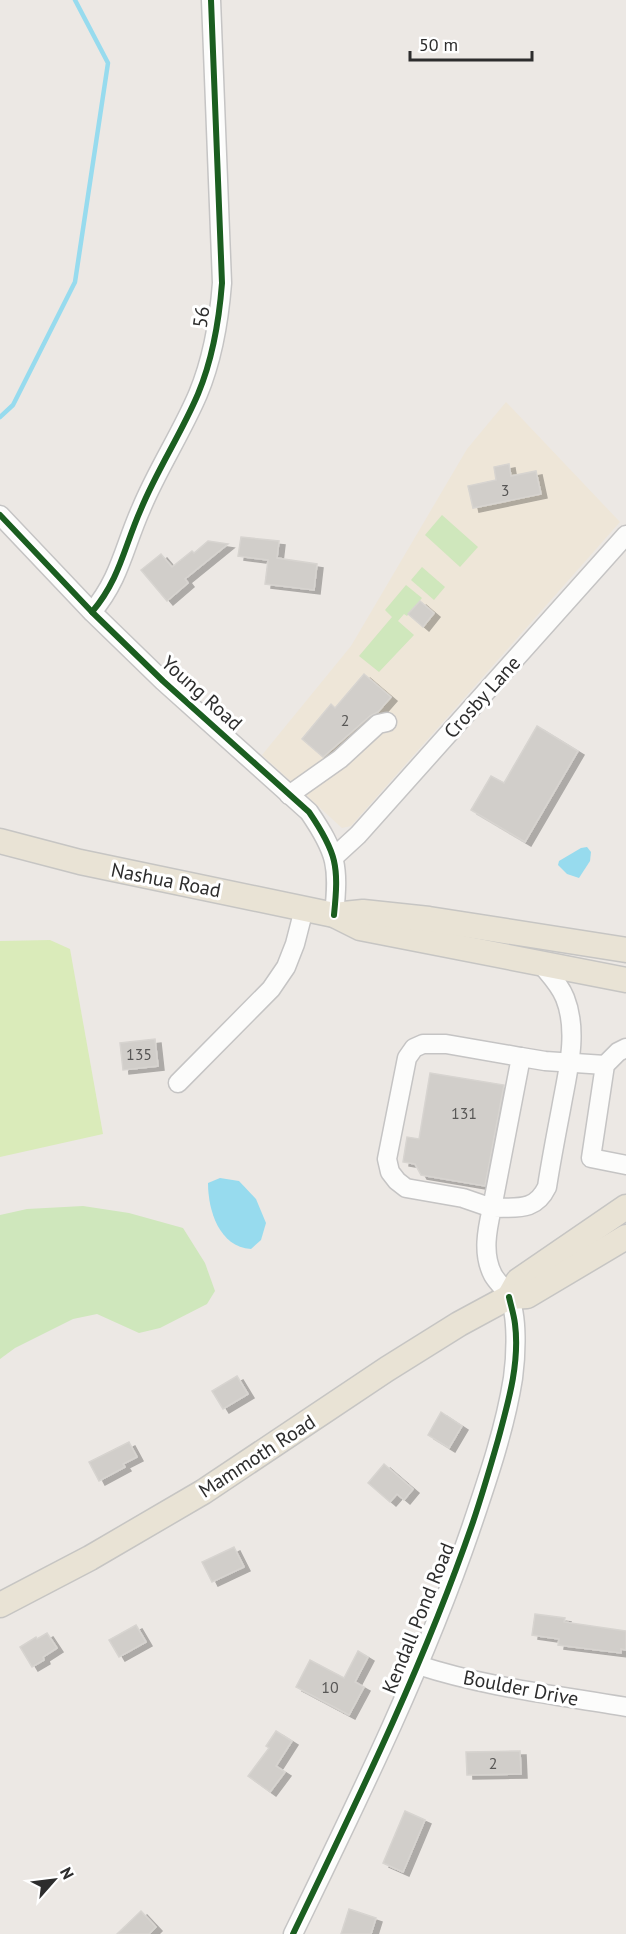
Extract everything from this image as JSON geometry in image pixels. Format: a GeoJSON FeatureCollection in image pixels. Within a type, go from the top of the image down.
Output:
{"type":"FeatureCollection","features":[{"type":"Feature","properties":{"kind":"main road","name":"Nashua Road"},"geometry":{"type":"LineString","coordinates":[[0,841],[117,871],[334,915],[360,928],[626,980]]}},
{"type":"Feature","properties":{"kind":"main road","name":"Nashua Road"},"geometry":{"type":"LineString","coordinates":[[334,915],[363,912],[418,918],[626,950]]}},
{"type":"Feature","properties":{"kind":"main road","name":"Mammoth Road"},"geometry":{"type":"LineString","coordinates":[[509,1297],[518,1281],[626,1207]]}},
{"type":"Feature","properties":{"kind":"main road","name":"Mammoth Road"},"geometry":{"type":"LineString","coordinates":[[0,1605],[90,1558],[202,1492],[422,1346],[509,1297],[527,1296],[626,1237]]}},
{"type":"Feature","properties":{"kind":"street","name":"56"},"geometry":{"type":"LineString","coordinates":[[92,612],[104,598],[115,579],[141,508],[199,392],[211,357],[219,320],[222,283],[211,0]]}},
{"type":"Feature","properties":{"kind":"street","name":"Young Road"},"geometry":{"type":"LineString","coordinates":[[0,515],[92,612],[163,681],[309,812],[325,835],[334,857],[336,891],[334,915]]}},
{"type":"Feature","properties":{"kind":"street","name":"Crosby Lane"},"geometry":{"type":"LineString","coordinates":[[334,857],[373,818],[626,535]]}},
{"type":"Feature","properties":{"kind":"street"},"geometry":{"type":"LineString","coordinates":[[288,795],[340,759],[378,724],[387,722]]}},
{"type":"Feature","properties":{"kind":"street"},"geometry":{"type":"LineString","coordinates":[[178,1083],[271,988],[286,967],[304,909]]}},
{"type":"Feature","properties":{"kind":"street"},"geometry":{"type":"LineString","coordinates":[[541,964],[559,986],[566,999],[572,1031],[569,1062],[547,1186],[541,1198],[523,1207],[492,1208],[463,1198],[406,1188],[390,1172],[387,1159],[407,1058],[414,1048],[423,1044],[446,1044],[544,1061],[569,1062],[605,1065]]}},
{"type":"Feature","properties":{"kind":"street"},"geometry":{"type":"LineString","coordinates":[[626,1048],[618,1052],[605,1065],[591,1158],[626,1165]]}},
{"type":"Feature","properties":{"kind":"street"},"geometry":{"type":"LineString","coordinates":[[509,1297],[493,1274],[486,1248],[487,1231],[521,1057]]}},
{"type":"Feature","properties":{"kind":"street","name":"Kendall Pond Road"},"geometry":{"type":"LineString","coordinates":[[293,1934],[370,1773],[418,1665],[446,1599],[483,1493],[513,1376],[516,1350],[515,1324],[509,1297]]}},
{"type":"Feature","properties":{"kind":"street","name":"Boulder Drive"},"geometry":{"type":"LineString","coordinates":[[418,1665],[445,1674],[517,1689],[626,1707]]}},
{"type":"Feature","properties":{"kind":"shaded area"},"geometry":{"type":"Polygon","coordinates":[[[506,402],[620,522],[351,826],[342,828],[262,755],[351,646],[467,449],[506,402]]]}},
{"type":"Feature","properties":{"kind":"green space"},"geometry":{"type":"Polygon","coordinates":[[[442,515],[478,547],[460,567],[425,535],[442,515]]]}},
{"type":"Feature","properties":{"kind":"green space"},"geometry":{"type":"Polygon","coordinates":[[[422,567],[445,587],[434,600],[411,580],[422,567]]]}},
{"type":"Feature","properties":{"kind":"green space"},"geometry":{"type":"Polygon","coordinates":[[[406,585],[422,598],[407,616],[404,614],[398,621],[414,635],[379,672],[359,656],[392,617],[385,610],[406,585]]]}},
{"type":"Feature","properties":{"kind":"green space"},"geometry":{"type":"Polygon","coordinates":[[[50,940],[70,949],[103,1134],[0,1157],[0,941],[50,940]]]}},
{"type":"Feature","properties":{"kind":"green space"},"geometry":{"type":"Polygon","coordinates":[[[83,1206],[129,1213],[183,1228],[205,1263],[215,1291],[207,1304],[160,1328],[139,1333],[97,1314],[73,1319],[15,1348],[0,1359],[0,1215],[27,1209],[83,1206]]]}},
{"type":"Feature","properties":{"kind":"water"},"geometry":{"type":"Polygon","coordinates":[[[587,847],[591,852],[590,861],[579,878],[567,874],[558,865],[559,861],[587,847]]]}},
{"type":"Feature","properties":{"kind":"water"},"geometry":{"type":"Polygon","coordinates":[[[220,1178],[239,1181],[256,1199],[266,1223],[261,1240],[251,1249],[231,1242],[223,1234],[213,1215],[208,1183],[220,1178]]]}},
{"type":"Feature","properties":{"kind":"building"},"geometry":{"type":"Polygon","coordinates":[[[509,464],[511,476],[536,471],[541,494],[473,508],[468,486],[496,480],[494,467],[509,464]]]}},
{"type":"Feature","properties":{"kind":"building"},"geometry":{"type":"Polygon","coordinates":[[[241,537],[279,541],[277,558],[317,564],[314,590],[265,584],[268,560],[238,556],[241,537]]]}},
{"type":"Feature","properties":{"kind":"building"},"geometry":{"type":"Polygon","coordinates":[[[208,541],[228,544],[185,579],[188,583],[167,601],[141,570],[161,554],[172,567],[208,541]]]}},
{"type":"Feature","properties":{"kind":"building"},"geometry":{"type":"Polygon","coordinates":[[[420,601],[434,613],[423,627],[408,614],[420,601]]]}},
{"type":"Feature","properties":{"kind":"building"},"geometry":{"type":"Polygon","coordinates":[[[364,674],[391,697],[378,712],[370,716],[323,757],[302,739],[331,704],[335,708],[364,674]]]}},
{"type":"Feature","properties":{"kind":"building"},"geometry":{"type":"Polygon","coordinates":[[[537,726],[578,751],[525,842],[471,810],[491,776],[504,783],[537,726]]]}},
{"type":"Feature","properties":{"kind":"building"},"geometry":{"type":"Polygon","coordinates":[[[155,1039],[158,1066],[123,1070],[120,1043],[155,1039]]]}},
{"type":"Feature","properties":{"kind":"building"},"geometry":{"type":"Polygon","coordinates":[[[430,1073],[504,1085],[485,1186],[421,1175],[415,1164],[403,1162],[407,1137],[419,1139],[430,1073]]]}},
{"type":"Feature","properties":{"kind":"building"},"geometry":{"type":"Polygon","coordinates":[[[237,1376],[248,1394],[223,1409],[212,1391],[237,1376]]]}},
{"type":"Feature","properties":{"kind":"building"},"geometry":{"type":"Polygon","coordinates":[[[441,1412],[462,1426],[449,1448],[428,1435],[441,1412]]]}},
{"type":"Feature","properties":{"kind":"building"},"geometry":{"type":"Polygon","coordinates":[[[129,1442],[137,1457],[123,1464],[125,1467],[99,1481],[89,1462],[129,1442]]]}},
{"type":"Feature","properties":{"kind":"building"},"geometry":{"type":"Polygon","coordinates":[[[384,1464],[413,1489],[404,1500],[397,1494],[390,1502],[368,1483],[384,1464]]]}},
{"type":"Feature","properties":{"kind":"building"},"geometry":{"type":"Polygon","coordinates":[[[234,1547],[244,1567],[212,1582],[202,1562],[234,1547]]]}},
{"type":"Feature","properties":{"kind":"building"},"geometry":{"type":"Polygon","coordinates":[[[535,1614],[565,1618],[564,1622],[626,1631],[626,1650],[621,1649],[621,1653],[558,1645],[559,1639],[532,1635],[535,1614]]]}},
{"type":"Feature","properties":{"kind":"building"},"geometry":{"type":"Polygon","coordinates":[[[136,1625],[146,1642],[119,1657],[109,1640],[136,1625]]]}},
{"type":"Feature","properties":{"kind":"building"},"geometry":{"type":"Polygon","coordinates":[[[47,1633],[57,1648],[32,1667],[20,1647],[47,1633]]]}},
{"type":"Feature","properties":{"kind":"building"},"geometry":{"type":"Polygon","coordinates":[[[358,1651],[368,1657],[355,1682],[364,1687],[349,1715],[296,1687],[310,1660],[344,1678],[358,1651]]]}},
{"type":"Feature","properties":{"kind":"building"},"geometry":{"type":"Polygon","coordinates":[[[276,1731],[292,1741],[276,1766],[285,1772],[270,1792],[248,1776],[269,1748],[266,1746],[276,1731]]]}},
{"type":"Feature","properties":{"kind":"building"},"geometry":{"type":"Polygon","coordinates":[[[520,1751],[521,1774],[467,1775],[466,1752],[520,1751]]]}},
{"type":"Feature","properties":{"kind":"building"},"geometry":{"type":"Polygon","coordinates":[[[405,1811],[425,1820],[403,1872],[383,1863],[405,1811]]]}},
{"type":"Feature","properties":{"kind":"building"},"geometry":{"type":"Polygon","coordinates":[[[349,1909],[376,1918],[371,1934],[341,1934],[349,1909]]]}},
{"type":"Feature","properties":{"kind":"building"},"geometry":{"type":"Polygon","coordinates":[[[141,1911],[156,1927],[149,1934],[117,1934],[141,1911]]]}},
{"type":"Feature","properties":{"kind":"waterway"},"geometry":{"type":"LineString","coordinates":[[0,417],[13,405],[75,282],[108,63],[75,0]]}},
{"type":"Feature","properties":{"kind":"cycle path"},"geometry":{"type":"LineString","coordinates":[[92,612],[115,575],[147,495],[198,394],[208,367],[214,340],[222,283],[211,0]]}},
{"type":"Feature","properties":{"kind":"cycle path"},"geometry":{"type":"LineString","coordinates":[[0,515],[92,612],[163,681],[309,812],[325,838],[334,861],[336,872],[334,915]]}},
{"type":"Feature","properties":{"kind":"cycle path"},"geometry":{"type":"LineString","coordinates":[[293,1934],[366,1782],[412,1679],[473,1522],[506,1412],[512,1383],[516,1339],[515,1321],[509,1297]]}}]}
